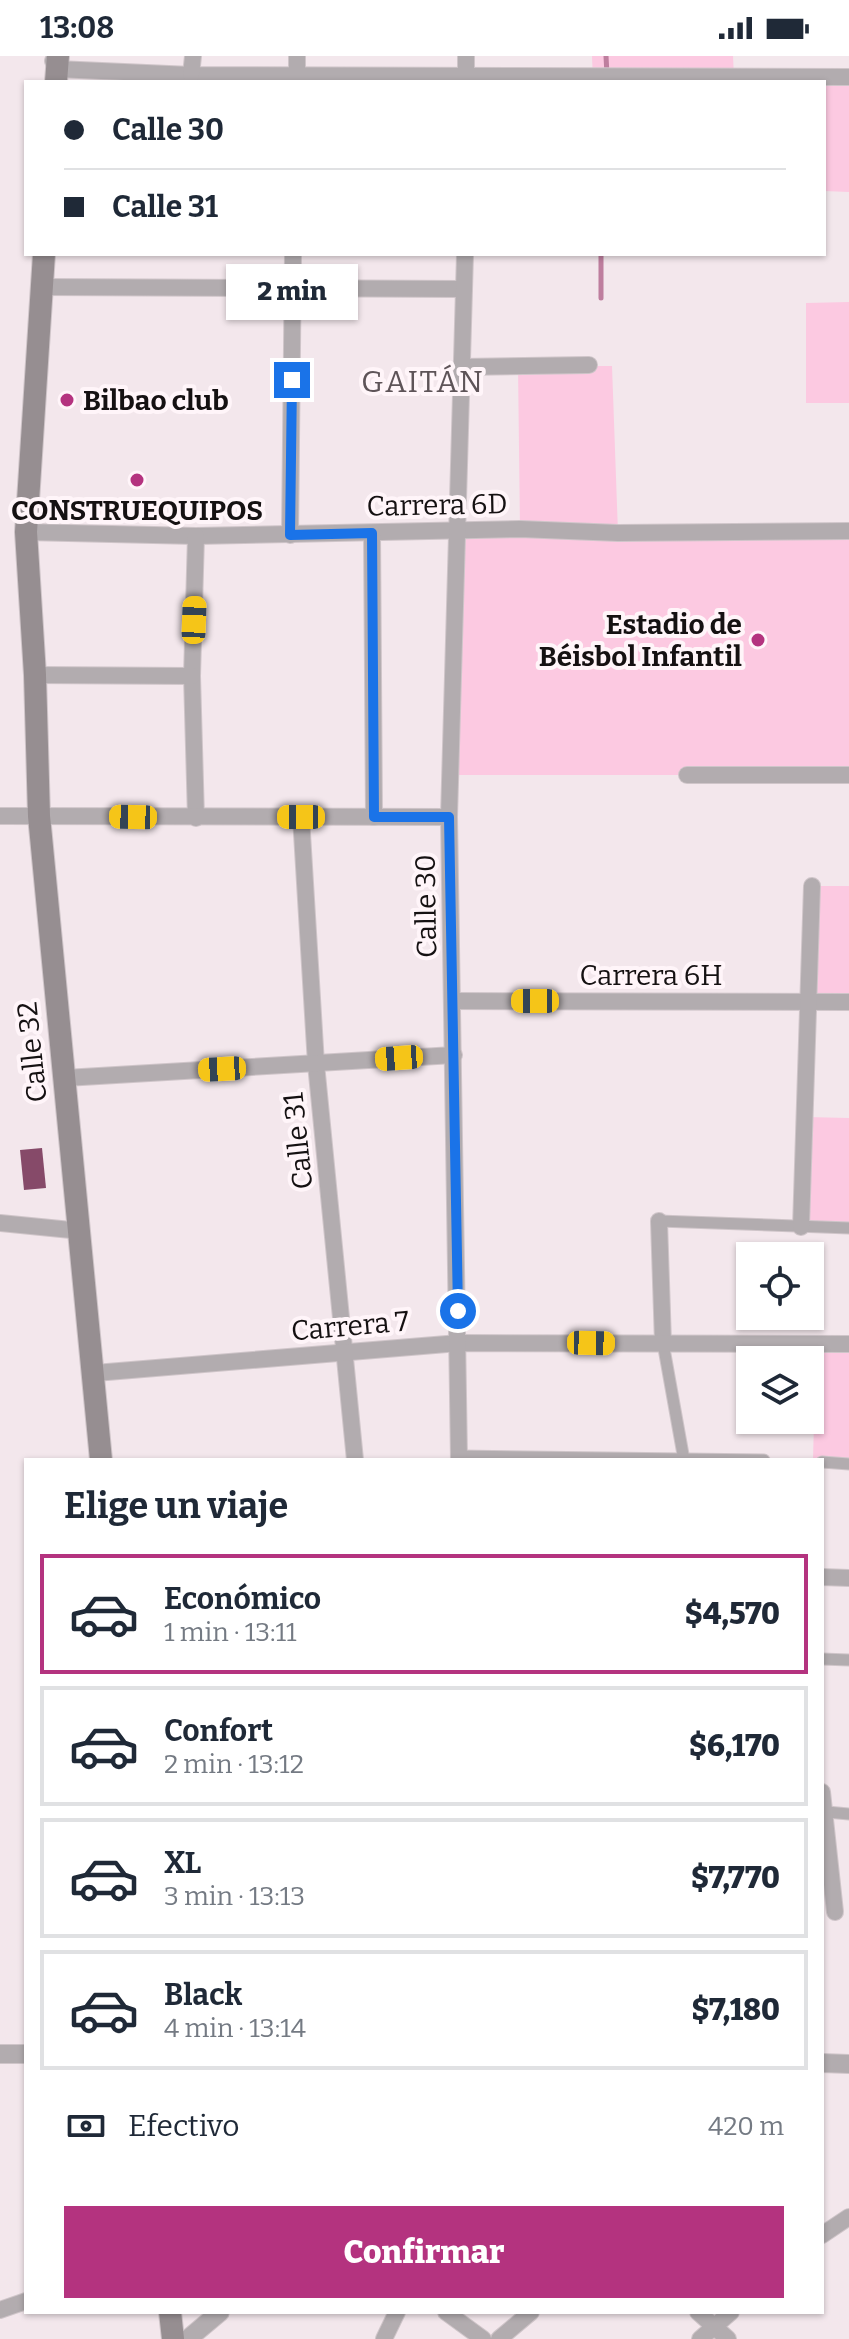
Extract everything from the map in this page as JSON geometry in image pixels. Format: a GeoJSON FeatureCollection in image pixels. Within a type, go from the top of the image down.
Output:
{"type":"FeatureCollection","features":[{"type":"Feature","properties":{"kind":"main road","name":"Calle 32"},"geometry":{"type":"LineString","coordinates":[[44,256],[26,532],[35,675],[39,816],[101,1458]]}},
{"type":"Feature","properties":{"kind":"main road"},"geometry":{"type":"LineString","coordinates":[[170,2314],[173,2339]]}},
{"type":"Feature","properties":{"kind":"street"},"geometry":{"type":"LineString","coordinates":[[191,75],[193,56]]}},
{"type":"Feature","properties":{"kind":"street"},"geometry":{"type":"LineString","coordinates":[[297,56],[297,79]]}},
{"type":"Feature","properties":{"kind":"street"},"geometry":{"type":"LineString","coordinates":[[466,56],[466,80]]}},
{"type":"Feature","properties":{"kind":"street"},"geometry":{"type":"LineString","coordinates":[[56,66],[297,79],[849,77]]}},
{"type":"Feature","properties":{"kind":"street"},"geometry":{"type":"LineString","coordinates":[[290,535],[293,256]]}},
{"type":"Feature","properties":{"kind":"street","name":"Calle 30"},"geometry":{"type":"LineString","coordinates":[[459,1458],[449,817],[465,256]]}},
{"type":"Feature","properties":{"kind":"street"},"geometry":{"type":"LineString","coordinates":[[42,287],[464,289]]}},
{"type":"Feature","properties":{"kind":"street"},"geometry":{"type":"LineString","coordinates":[[462,367],[589,365]]}},
{"type":"Feature","properties":{"kind":"street","name":"Carrera 6D"},"geometry":{"type":"LineString","coordinates":[[26,532],[196,536],[508,529],[849,531]]}},
{"type":"Feature","properties":{"kind":"street"},"geometry":{"type":"LineString","coordinates":[[372,533],[374,817]]}},
{"type":"Feature","properties":{"kind":"street"},"geometry":{"type":"LineString","coordinates":[[196,536],[192,676],[196,818]]}},
{"type":"Feature","properties":{"kind":"street"},"geometry":{"type":"LineString","coordinates":[[35,675],[192,676]]}},
{"type":"Feature","properties":{"kind":"street"},"geometry":{"type":"LineString","coordinates":[[687,775],[849,775]]}},
{"type":"Feature","properties":{"kind":"street"},"geometry":{"type":"LineString","coordinates":[[0,816],[449,817]]}},
{"type":"Feature","properties":{"kind":"street","name":"Calle 31"},"geometry":{"type":"LineString","coordinates":[[301,817],[316,1064],[355,1458]]}},
{"type":"Feature","properties":{"kind":"street"},"geometry":{"type":"LineString","coordinates":[[801,1227],[812,886]]}},
{"type":"Feature","properties":{"kind":"street","name":"Carrera 6H"},"geometry":{"type":"LineString","coordinates":[[454,1001],[849,1002]]}},
{"type":"Feature","properties":{"kind":"street"},"geometry":{"type":"LineString","coordinates":[[65,1078],[454,1055]]}},
{"type":"Feature","properties":{"kind":"street"},"geometry":{"type":"LineString","coordinates":[[683,1458],[658,1343],[659,1221],[849,1228]]}},
{"type":"Feature","properties":{"kind":"street"},"geometry":{"type":"LineString","coordinates":[[0,1223],[81,1231]]}},
{"type":"Feature","properties":{"kind":"street","name":"Carrera 7"},"geometry":{"type":"LineString","coordinates":[[95,1373],[459,1343],[849,1344]]}},
{"type":"Feature","properties":{"kind":"street"},"geometry":{"type":"LineString","coordinates":[[824,1462],[849,1464]]}},
{"type":"Feature","properties":{"kind":"street"},"geometry":{"type":"LineString","coordinates":[[824,1577],[849,1578]]}},
{"type":"Feature","properties":{"kind":"street"},"geometry":{"type":"LineString","coordinates":[[824,1659],[849,1660]]}},
{"type":"Feature","properties":{"kind":"street"},"geometry":{"type":"LineString","coordinates":[[824,1800],[833,1912]]}},
{"type":"Feature","properties":{"kind":"street"},"geometry":{"type":"LineString","coordinates":[[827,1812],[849,1814]]}},
{"type":"Feature","properties":{"kind":"street"},"geometry":{"type":"LineString","coordinates":[[0,2054],[24,2054]]}},
{"type":"Feature","properties":{"kind":"street"},"geometry":{"type":"LineString","coordinates":[[824,2063],[849,2064]]}},
{"type":"Feature","properties":{"kind":"street"},"geometry":{"type":"LineString","coordinates":[[827,2231],[849,2217]]}},
{"type":"Feature","properties":{"kind":"street"},"geometry":{"type":"LineString","coordinates":[[0,2310],[24,2302]]}},
{"type":"Feature","properties":{"kind":"street"},"geometry":{"type":"LineString","coordinates":[[188,2339],[218,2314]]}},
{"type":"Feature","properties":{"kind":"street"},"geometry":{"type":"LineString","coordinates":[[384,2339],[396,2314]]}},
{"type":"Feature","properties":{"kind":"street"},"geometry":{"type":"LineString","coordinates":[[449,2314],[483,2339]]}},
{"type":"Feature","properties":{"kind":"street"},"geometry":{"type":"LineString","coordinates":[[499,2339],[529,2314]]}},
{"type":"Feature","properties":{"kind":"street"},"geometry":{"type":"LineString","coordinates":[[699,2314],[706,2333]]}},
{"type":"Feature","properties":{"kind":"street"},"geometry":{"type":"LineString","coordinates":[[706,2333],[729,2314]]}},
{"type":"Feature","properties":{"kind":"street"},"geometry":{"type":"LineString","coordinates":[[706,2333],[728,2339]]}},
{"type":"Feature","properties":{"kind":"shaded area"},"geometry":{"type":"Polygon","coordinates":[[[592,56],[733,56],[734,77],[593,80],[592,56]]]}},
{"type":"Feature","properties":{"kind":"shaded area"},"geometry":{"type":"Polygon","coordinates":[[[849,77],[849,192],[826,191],[826,82],[849,77]]]}},
{"type":"Feature","properties":{"kind":"shaded area"},"geometry":{"type":"Polygon","coordinates":[[[849,302],[849,403],[806,403],[806,303],[849,302]]]}},
{"type":"Feature","properties":{"kind":"shaded area"},"geometry":{"type":"Polygon","coordinates":[[[518,366],[612,366],[618,533],[849,531],[849,775],[452,775],[459,530],[520,529],[518,366]]]}},
{"type":"Feature","properties":{"kind":"shaded area"},"geometry":{"type":"Polygon","coordinates":[[[812,886],[849,886],[849,1002],[808,1002],[812,886]]]}},
{"type":"Feature","properties":{"kind":"shaded area"},"geometry":{"type":"Polygon","coordinates":[[[806,1117],[849,1118],[849,1228],[801,1227],[806,1117]]]}},
{"type":"Feature","properties":{"kind":"shaded area"},"geometry":{"type":"Polygon","coordinates":[[[816,1344],[849,1344],[849,1464],[824,1461],[824,1458],[813,1458],[814,1434],[824,1434],[824,1346],[816,1344]]]}},
{"type":"Feature","properties":{"kind":"building"},"geometry":{"type":"Polygon","coordinates":[[[42,1148],[46,1188],[24,1190],[20,1150],[42,1148]]]}},
{"type":"Feature","properties":{"kind":"waterway"},"geometry":{"type":"LineString","coordinates":[[606,56],[607,75]]}},
{"type":"Feature","properties":{"kind":"waterway"},"geometry":{"type":"LineString","coordinates":[[601,256],[601,298]]}},
{"type":"Feature","properties":{"kind":"place","name":"Bilbao club"},"geometry":{"type":"Point","coordinates":[67,400]}},
{"type":"Feature","properties":{"kind":"place","name":"CONSTRUEQUIPOS"},"geometry":{"type":"Point","coordinates":[137,480]}},
{"type":"Feature","properties":{"kind":"place","name":"Estadio de Béisbol Infantil"},"geometry":{"type":"Point","coordinates":[758,640]}},
{"type":"Feature","properties":{"kind":"district","name":"GAITÁN"},"geometry":{"type":"Point","coordinates":[423,382]}},
{"type":"Feature","properties":{"kind":"route"},"geometry":{"type":"LineString","coordinates":[[292,380],[290,535],[372,533],[374,817],[449,817],[458,1311]]}}]}
